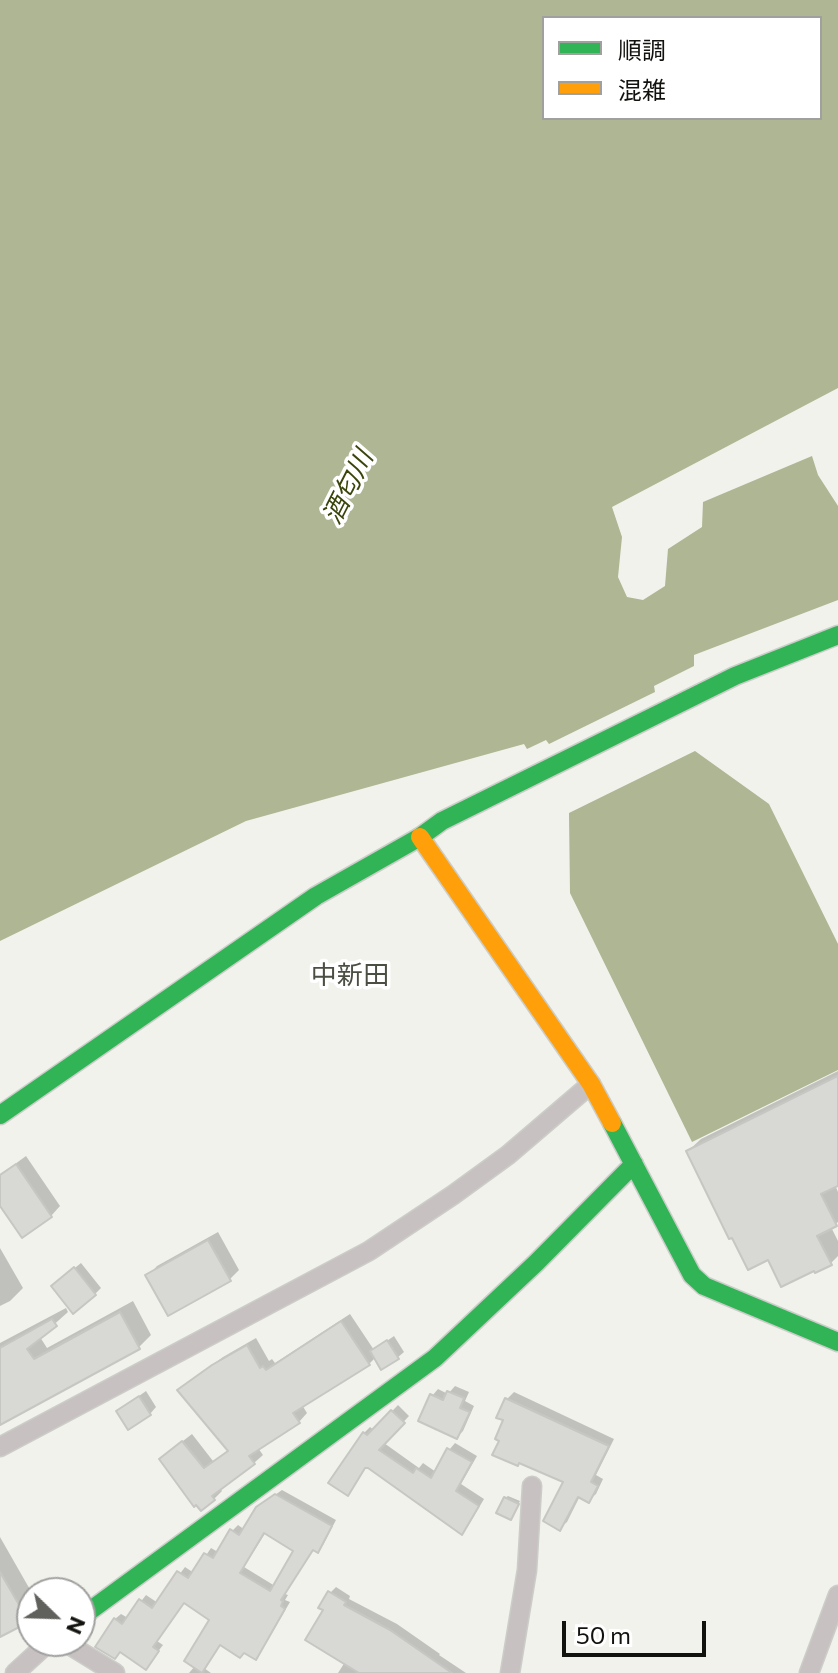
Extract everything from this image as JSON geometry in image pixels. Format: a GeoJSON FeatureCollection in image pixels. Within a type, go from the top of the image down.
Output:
{"type":"FeatureCollection","features":[{"type":"Feature","properties":{"kind":"street"},"geometry":{"type":"LineString","coordinates":[[0,1115],[316,896],[420,837],[442,821],[735,676],[838,635]]}},
{"type":"Feature","properties":{"kind":"street"},"geometry":{"type":"LineString","coordinates":[[420,837],[591,1084],[692,1275],[704,1286],[838,1342]]}},
{"type":"Feature","properties":{"kind":"street"},"geometry":{"type":"LineString","coordinates":[[0,1447],[369,1251],[508,1155],[591,1084]]}},
{"type":"Feature","properties":{"kind":"street"},"geometry":{"type":"LineString","coordinates":[[96,1606],[435,1358],[634,1164]]}},
{"type":"Feature","properties":{"kind":"street"},"geometry":{"type":"LineString","coordinates":[[510,1673],[527,1570],[532,1486]]}},
{"type":"Feature","properties":{"kind":"street"},"geometry":{"type":"LineString","coordinates":[[809,1673],[838,1595]]}},
{"type":"Feature","properties":{"kind":"street"},"geometry":{"type":"LineString","coordinates":[[15,1673],[32,1657]]}},
{"type":"Feature","properties":{"kind":"street"},"geometry":{"type":"LineString","coordinates":[[89,1657],[115,1673]]}},
{"type":"Feature","properties":{"kind":"water","name":"酒匂川"},"geometry":{"type":"Polygon","coordinates":[[[0,0],[838,0],[838,388],[612,507],[622,537],[618,577],[627,597],[643,600],[665,586],[668,549],[702,527],[703,502],[812,456],[818,475],[838,506],[838,600],[694,655],[694,666],[654,686],[655,692],[549,744],[546,740],[527,749],[524,744],[246,821],[0,941],[0,0]]]}},
{"type":"Feature","properties":{"kind":"water"},"geometry":{"type":"Polygon","coordinates":[[[695,751],[769,804],[838,944],[838,1070],[692,1142],[570,893],[569,813],[695,751]]]}},
{"type":"Feature","properties":{"kind":"building"},"geometry":{"type":"Polygon","coordinates":[[[838,1076],[838,1186],[821,1194],[837,1226],[817,1236],[832,1265],[781,1287],[768,1260],[748,1270],[732,1238],[729,1239],[686,1151],[838,1076]]]}},
{"type":"Feature","properties":{"kind":"building"},"geometry":{"type":"Polygon","coordinates":[[[16,1164],[52,1217],[22,1238],[0,1206],[0,1175],[16,1164]]]}},
{"type":"Feature","properties":{"kind":"building"},"geometry":{"type":"Polygon","coordinates":[[[208,1240],[231,1281],[168,1316],[145,1275],[208,1240]]]}},
{"type":"Feature","properties":{"kind":"building"},"geometry":{"type":"Polygon","coordinates":[[[74,1267],[96,1295],[73,1314],[51,1286],[74,1267]]]}},
{"type":"Feature","properties":{"kind":"building"},"geometry":{"type":"Polygon","coordinates":[[[120,1312],[140,1349],[0,1425],[0,1348],[52,1319],[57,1326],[27,1349],[34,1359],[120,1312]]]}},
{"type":"Feature","properties":{"kind":"building"},"geometry":{"type":"Polygon","coordinates":[[[341,1321],[370,1365],[293,1413],[300,1423],[249,1456],[255,1464],[212,1496],[215,1500],[201,1511],[196,1505],[194,1507],[159,1459],[182,1441],[204,1468],[228,1451],[177,1390],[247,1345],[260,1368],[263,1366],[266,1370],[341,1321]]]}},
{"type":"Feature","properties":{"kind":"building"},"geometry":{"type":"Polygon","coordinates":[[[387,1340],[399,1359],[381,1370],[370,1351],[387,1340]]]}},
{"type":"Feature","properties":{"kind":"building"},"geometry":{"type":"Polygon","coordinates":[[[447,1391],[464,1398],[460,1408],[470,1412],[457,1439],[418,1421],[430,1394],[443,1400],[447,1391]]]}},
{"type":"Feature","properties":{"kind":"building"},"geometry":{"type":"Polygon","coordinates":[[[139,1396],[151,1415],[128,1430],[116,1411],[139,1396]]]}},
{"type":"Feature","properties":{"kind":"building"},"geometry":{"type":"Polygon","coordinates":[[[505,1398],[609,1446],[591,1482],[598,1486],[589,1503],[578,1497],[560,1531],[543,1521],[563,1482],[492,1455],[499,1441],[495,1439],[503,1420],[496,1418],[505,1398]]]}},
{"type":"Feature","properties":{"kind":"building"},"geometry":{"type":"Polygon","coordinates":[[[391,1410],[405,1423],[379,1450],[413,1473],[416,1468],[431,1478],[447,1448],[472,1462],[456,1491],[479,1506],[462,1535],[368,1468],[365,1468],[348,1496],[328,1483],[363,1432],[367,1435],[391,1410]]]}},
{"type":"Feature","properties":{"kind":"building"},"geometry":{"type":"Polygon","coordinates":[[[275,1494],[332,1526],[318,1553],[313,1550],[281,1600],[281,1606],[285,1609],[256,1660],[244,1653],[240,1658],[220,1645],[202,1673],[184,1661],[209,1620],[184,1603],[153,1647],[159,1651],[146,1670],[120,1652],[115,1659],[96,1648],[114,1618],[122,1624],[139,1599],[152,1608],[177,1571],[188,1578],[204,1553],[213,1558],[230,1529],[239,1535],[256,1507],[275,1494]],[[264,1533],[240,1573],[270,1591],[293,1551],[264,1533]]]}},
{"type":"Feature","properties":{"kind":"building"},"geometry":{"type":"Polygon","coordinates":[[[504,1497],[519,1504],[511,1520],[496,1513],[504,1497]]]}},
{"type":"Feature","properties":{"kind":"building"},"geometry":{"type":"Polygon","coordinates":[[[0,1572],[16,1600],[16,1629],[0,1637],[0,1572]]]}},
{"type":"Feature","properties":{"kind":"building"},"geometry":{"type":"Polygon","coordinates":[[[328,1591],[346,1602],[344,1605],[390,1630],[452,1673],[359,1673],[305,1640],[323,1610],[318,1608],[328,1591]]]}},
{"type":"Feature","properties":{"kind":"traffic: fast"},"geometry":{"type":"LineString","coordinates":[[0,1115],[316,896],[420,837],[442,821],[735,676],[838,635]]}},
{"type":"Feature","properties":{"kind":"traffic: fast"},"geometry":{"type":"LineString","coordinates":[[612,1123],[692,1275],[704,1286],[838,1342]]}},
{"type":"Feature","properties":{"kind":"traffic: fast"},"geometry":{"type":"LineString","coordinates":[[96,1606],[435,1358],[536,1263],[634,1164]]}},
{"type":"Feature","properties":{"kind":"traffic: slow"},"geometry":{"type":"LineString","coordinates":[[420,837],[591,1084],[612,1123]]}},
{"type":"Feature","properties":{"kind":"district","name":"中新田"},"geometry":{"type":"Point","coordinates":[350,975]}}]}
